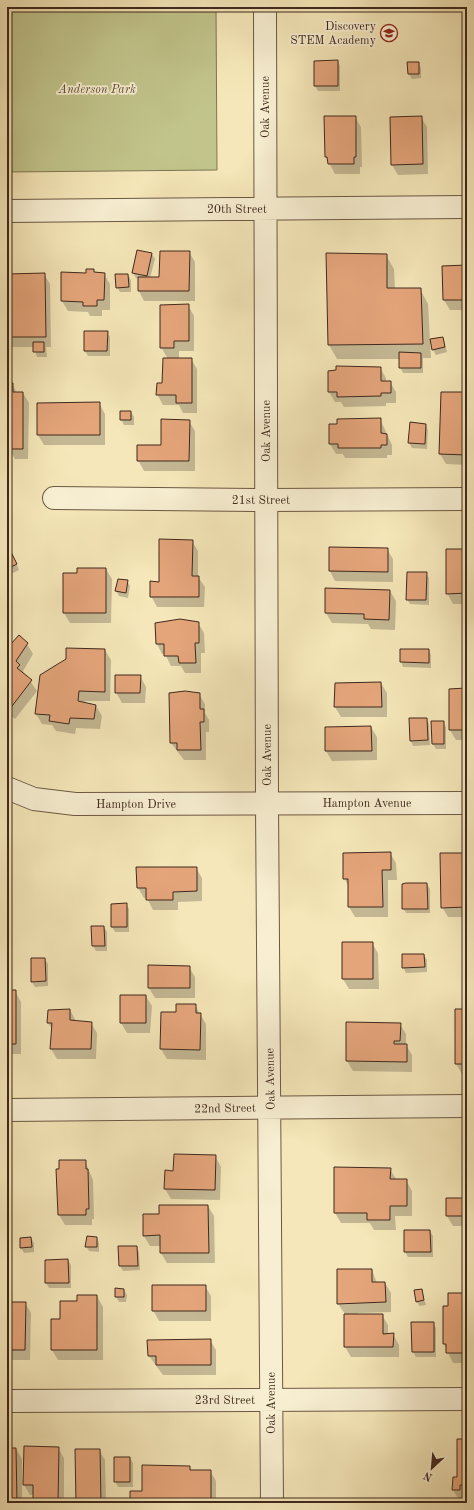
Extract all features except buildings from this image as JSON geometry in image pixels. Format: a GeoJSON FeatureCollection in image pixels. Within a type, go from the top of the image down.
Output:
{"type":"FeatureCollection","features":[{"type":"Feature","properties":{"kind":"street","name":"Oak Avenue"},"geometry":{"type":"LineString","coordinates":[[265,7],[267,804],[272,1503]]}},
{"type":"Feature","properties":{"kind":"street","name":"20th Street"},"geometry":{"type":"LineString","coordinates":[[7,211],[467,207]]}},
{"type":"Feature","properties":{"kind":"street","name":"21st Street"},"geometry":{"type":"LineString","coordinates":[[54,498],[266,500],[467,499]]}},
{"type":"Feature","properties":{"kind":"street","name":"Hampton Drive"},"geometry":{"type":"LineString","coordinates":[[7,788],[34,799],[75,804],[267,804]]}},
{"type":"Feature","properties":{"kind":"street","name":"Hampton Avenue"},"geometry":{"type":"LineString","coordinates":[[267,804],[467,803]]}},
{"type":"Feature","properties":{"kind":"street","name":"22nd Street"},"geometry":{"type":"LineString","coordinates":[[7,1110],[467,1106]]}},
{"type":"Feature","properties":{"kind":"street","name":"23rd Street"},"geometry":{"type":"LineString","coordinates":[[7,1401],[467,1399]]}},
{"type":"Feature","properties":{"kind":"green space","name":"Anderson Park"},"geometry":{"type":"Polygon","coordinates":[[[7,7],[216,7],[217,170],[7,172],[7,7]]]}},
{"type":"Feature","properties":{"kind":"place","name":"Discovery STEM Academy"},"geometry":{"type":"Point","coordinates":[389,33]}}]}
